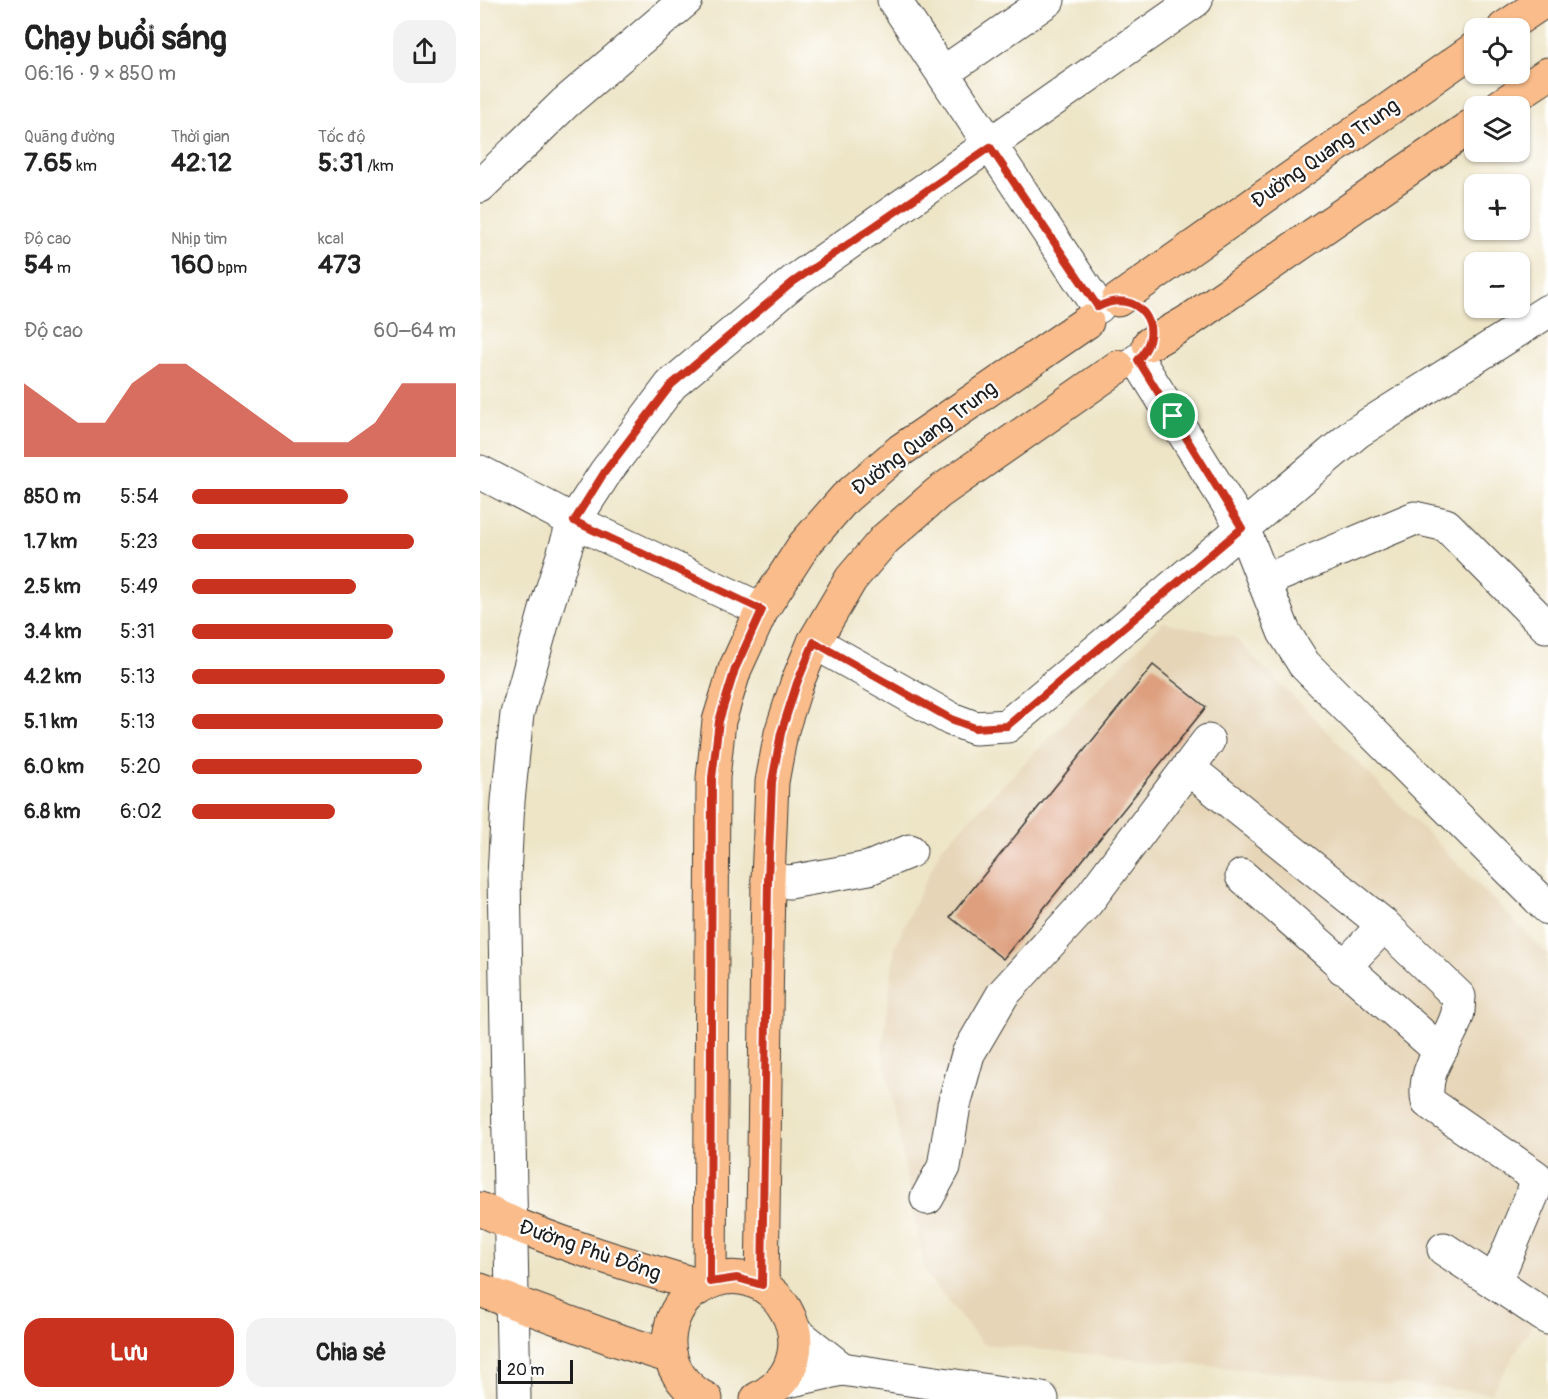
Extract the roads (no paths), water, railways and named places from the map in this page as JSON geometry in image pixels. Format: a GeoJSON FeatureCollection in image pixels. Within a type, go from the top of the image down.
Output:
{"type":"FeatureCollection","features":[{"type":"Feature","properties":{"kind":"main road","name":"Đường Quang Trung"},"geometry":{"type":"LineString","coordinates":[[705,1284],[712,778],[719,721],[735,669],[762,610],[804,545],[845,498],[901,450],[1464,56]]}},
{"type":"Feature","properties":{"kind":"main road"},"geometry":{"type":"LineString","coordinates":[[1515,96],[1548,74]]}},
{"type":"Feature","properties":{"kind":"main road"},"geometry":{"type":"LineString","coordinates":[[762,1285],[768,880],[772,782],[781,733],[797,683],[814,642],[851,579],[885,539],[938,493],[1464,131]]}},
{"type":"Feature","properties":{"kind":"main road"},"geometry":{"type":"LineString","coordinates":[[1128,302],[1145,314],[1151,334],[1135,357],[1108,365],[1090,352],[1084,332],[1101,310],[1128,302]]}},
{"type":"Feature","properties":{"kind":"main road","name":"Đường Phù Đổng"},"geometry":{"type":"LineString","coordinates":[[494,1216],[634,1267],[705,1284]]}},
{"type":"Feature","properties":{"kind":"main road"},"geometry":{"type":"LineString","coordinates":[[706,1399],[693,1391],[681,1379],[671,1357],[669,1336],[674,1316],[685,1299],[705,1284],[737,1278],[762,1285],[784,1305],[795,1332],[792,1359],[767,1394]]}},
{"type":"Feature","properties":{"kind":"main road"},"geometry":{"type":"LineString","coordinates":[[480,1290],[510,1303],[671,1357]]}},
{"type":"Feature","properties":{"kind":"street"},"geometry":{"type":"LineString","coordinates":[[480,186],[565,103],[686,0]]}},
{"type":"Feature","properties":{"kind":"street"},"geometry":{"type":"LineString","coordinates":[[894,0],[1101,310]]}},
{"type":"Feature","properties":{"kind":"street"},"geometry":{"type":"LineString","coordinates":[[943,72],[1048,0]]}},
{"type":"Feature","properties":{"kind":"street"},"geometry":{"type":"LineString","coordinates":[[514,1399],[510,1303],[494,1216],[508,801],[518,714],[547,606],[574,521],[604,473],[671,385],[793,282],[990,147],[1196,0]]}},
{"type":"Feature","properties":{"kind":"street"},"geometry":{"type":"LineString","coordinates":[[814,642],[951,719],[975,728],[1007,726],[1357,432],[1548,311]]}},
{"type":"Feature","properties":{"kind":"street"},"geometry":{"type":"LineString","coordinates":[[1135,357],[1242,528],[1284,632],[1304,664],[1548,908]]}},
{"type":"Feature","properties":{"kind":"street"},"geometry":{"type":"LineString","coordinates":[[480,472],[574,521],[762,610]]}},
{"type":"Feature","properties":{"kind":"street"},"geometry":{"type":"LineString","coordinates":[[1264,582],[1415,518],[1446,525],[1546,626]]}},
{"type":"Feature","properties":{"kind":"street"},"geometry":{"type":"LineString","coordinates":[[927,1198],[944,1167],[954,1106],[968,1054],[1003,994],[1087,902],[1208,741]]}},
{"type":"Feature","properties":{"kind":"street"},"geometry":{"type":"LineString","coordinates":[[1188,768],[1384,925],[1459,997],[1457,1016],[1439,1050],[1425,1089],[1428,1102],[1536,1176],[1535,1188],[1495,1283]]}},
{"type":"Feature","properties":{"kind":"street"},"geometry":{"type":"LineString","coordinates":[[768,880],[790,882],[858,871],[910,851]]}},
{"type":"Feature","properties":{"kind":"street"},"geometry":{"type":"LineString","coordinates":[[1242,876],[1343,968],[1439,1050]]}},
{"type":"Feature","properties":{"kind":"street"},"geometry":{"type":"LineString","coordinates":[[1343,968],[1384,925]]}},
{"type":"Feature","properties":{"kind":"street"},"geometry":{"type":"LineString","coordinates":[[1444,1249],[1548,1318]]}},
{"type":"Feature","properties":{"kind":"street"},"geometry":{"type":"LineString","coordinates":[[795,1332],[842,1369],[968,1393],[1042,1399]]}},
{"type":"Feature","properties":{"kind":"street"},"geometry":{"type":"LineString","coordinates":[[767,1394],[842,1369]]}}]}
